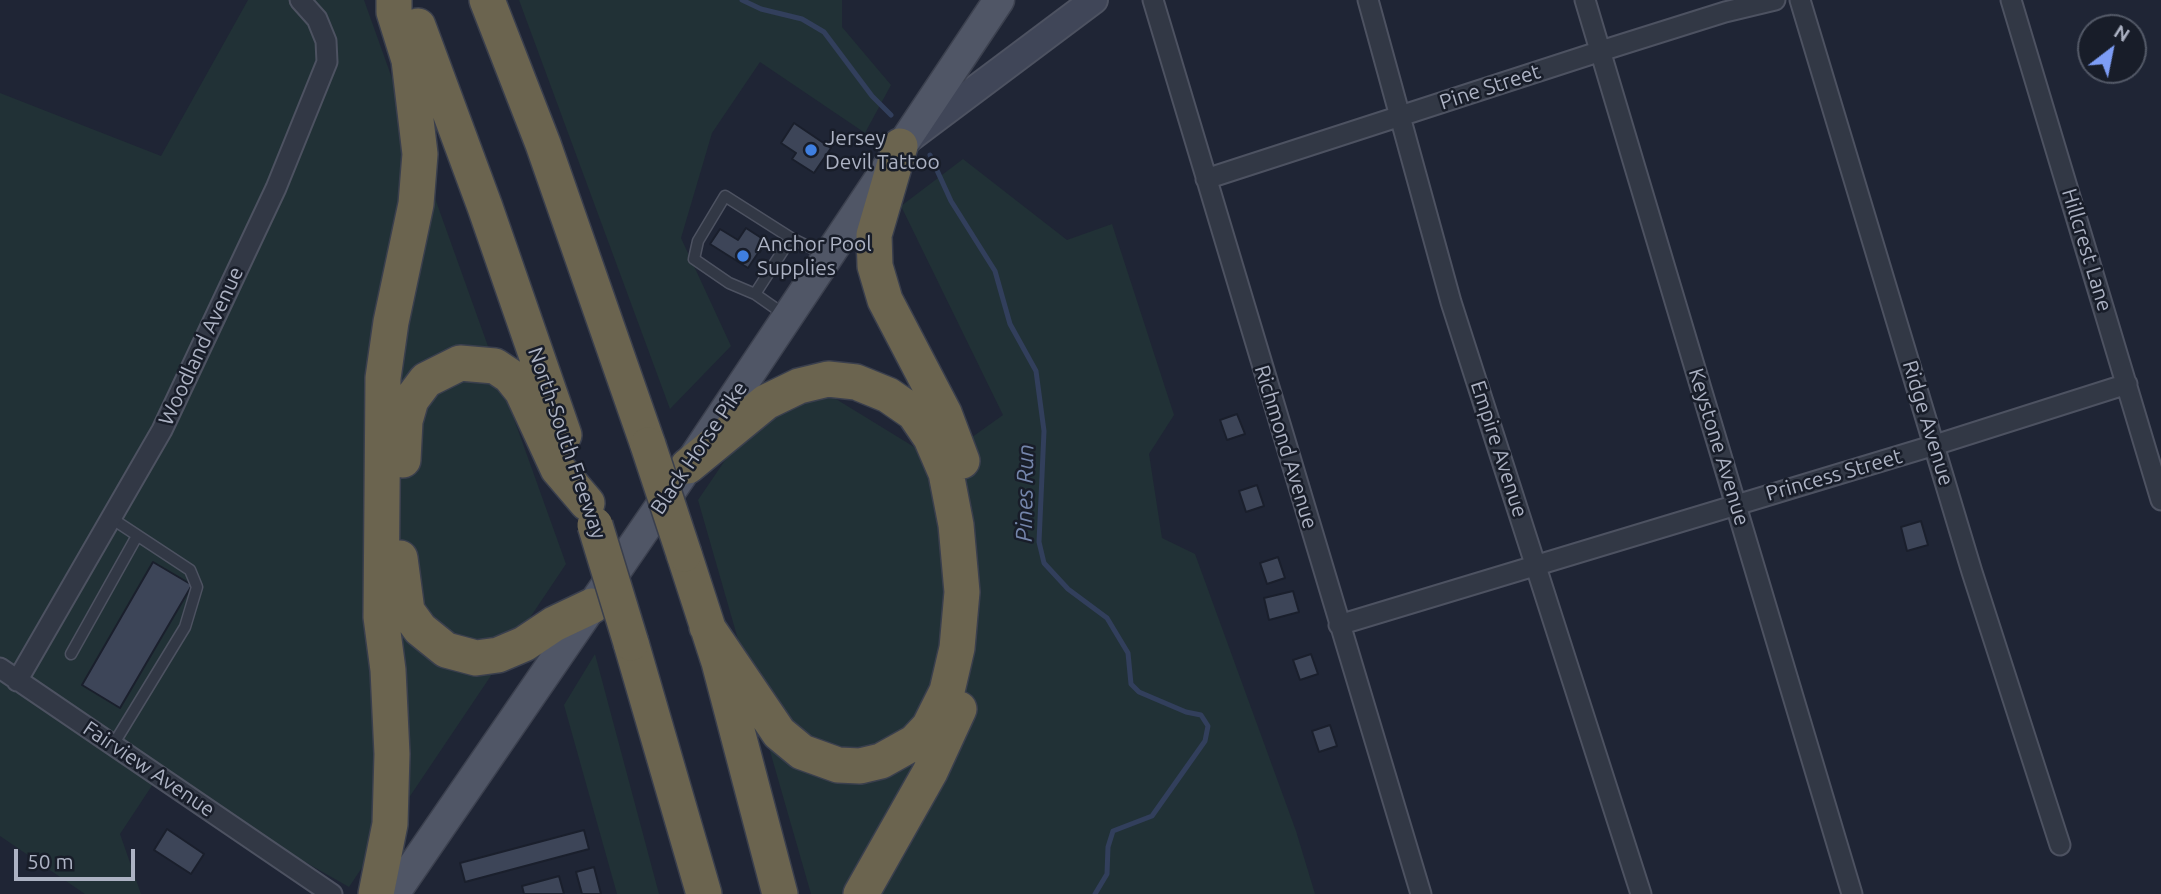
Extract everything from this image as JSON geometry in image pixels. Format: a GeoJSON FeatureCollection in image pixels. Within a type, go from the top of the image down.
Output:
{"type":"FeatureCollection","features":[{"type":"Feature","properties":{"kind":"highway"},"geometry":{"type":"LineString","coordinates":[[376,894],[390,824],[392,754],[388,670],[381,617],[383,378],[391,322],[416,204],[419,154],[409,60],[394,12],[394,0]]}},
{"type":"Feature","properties":{"kind":"highway","name":"North-South Freeway"},"geometry":{"type":"LineString","coordinates":[[408,0],[485,207],[591,514],[704,894]]}},
{"type":"Feature","properties":{"kind":"highway"},"geometry":{"type":"LineString","coordinates":[[487,0],[543,144],[649,444],[707,626],[780,894]]}},
{"type":"Feature","properties":{"kind":"highway"},"geometry":{"type":"LineString","coordinates":[[862,894],[956,719],[972,665],[979,617],[980,564],[965,469],[944,413],[885,300],[875,266],[874,235],[900,146]]}},
{"type":"Feature","properties":{"kind":"highway"},"geometry":{"type":"LineString","coordinates":[[591,514],[558,469],[522,391],[510,376],[495,366],[460,363],[426,380],[411,400],[405,421],[400,561],[407,611],[420,629],[446,650],[475,658],[498,655],[592,606]]}},
{"type":"Feature","properties":{"kind":"highway"},"geometry":{"type":"LineString","coordinates":[[688,466],[766,402],[799,386],[828,379],[856,382],[888,395],[914,413],[931,438],[946,473],[956,525],[962,592],[957,648],[947,691],[929,727],[915,742],[881,761],[860,766],[838,765],[802,752],[779,733],[707,626]]}},
{"type":"Feature","properties":{"kind":"main road","name":"Black Horse Pike"},"geometry":{"type":"LineString","coordinates":[[394,894],[688,466],[999,0]]}},
{"type":"Feature","properties":{"kind":"street","name":"Woodland Avenue"},"geometry":{"type":"LineString","coordinates":[[18,681],[168,418],[276,188],[327,62],[326,41],[317,19],[300,0]]}},
{"type":"Feature","properties":{"kind":"street"},"geometry":{"type":"LineString","coordinates":[[900,146],[1094,0]]}},
{"type":"Feature","properties":{"kind":"street","name":"Richmond Avenue"},"geometry":{"type":"LineString","coordinates":[[1153,0],[1421,894]]}},
{"type":"Feature","properties":{"kind":"street","name":"Empire Avenue"},"geometry":{"type":"LineString","coordinates":[[1368,0],[1451,302],[1538,566],[1641,894]]}},
{"type":"Feature","properties":{"kind":"street","name":"Keystone Avenue"},"geometry":{"type":"LineString","coordinates":[[1585,0],[1852,894]]}},
{"type":"Feature","properties":{"kind":"street","name":"Pine Street"},"geometry":{"type":"LineString","coordinates":[[1206,179],[1601,51],[1725,12],[1775,0]]}},
{"type":"Feature","properties":{"kind":"street","name":"Ridge Avenue"},"geometry":{"type":"LineString","coordinates":[[1800,0],[1972,572],[2060,845]]}},
{"type":"Feature","properties":{"kind":"street","name":"Hillcrest Lane"},"geometry":{"type":"LineString","coordinates":[[2011,0],[2161,500]]}},
{"type":"Feature","properties":{"kind":"street","name":"Princess Street"},"geometry":{"type":"LineString","coordinates":[[1339,625],[1935,445],[2127,384]]}},
{"type":"Feature","properties":{"kind":"street","name":"Fairview Avenue"},"geometry":{"type":"LineString","coordinates":[[0,668],[327,892]]}},
{"type":"Feature","properties":{"kind":"lane"},"geometry":{"type":"LineString","coordinates":[[787,316],[755,294],[729,283],[694,259],[698,240],[725,196],[791,239],[827,256]]}},
{"type":"Feature","properties":{"kind":"lane"},"geometry":{"type":"LineString","coordinates":[[755,294],[791,239]]}},
{"type":"Feature","properties":{"kind":"lane"},"geometry":{"type":"LineString","coordinates":[[111,518],[190,570],[197,587],[185,627],[113,746]]}},
{"type":"Feature","properties":{"kind":"lane"},"geometry":{"type":"LineString","coordinates":[[71,654],[137,536]]}},
{"type":"Feature","properties":{"kind":"shaded area"},"geometry":{"type":"Polygon","coordinates":[[[248,0],[364,0],[566,564],[349,887],[157,778],[120,834],[141,894],[85,894],[0,836],[0,93],[161,156],[248,0]]]}},
{"type":"Feature","properties":{"kind":"shaded area"},"geometry":{"type":"Polygon","coordinates":[[[519,0],[842,0],[842,27],[891,85],[865,133],[760,62],[712,133],[681,238],[731,346],[670,409],[519,0]]]}},
{"type":"Feature","properties":{"kind":"shaded area"},"geometry":{"type":"Polygon","coordinates":[[[963,159],[1067,240],[1112,224],[1174,415],[1149,454],[1162,538],[1195,554],[1296,831],[1315,894],[811,894],[698,500],[783,375],[818,388],[924,453],[968,440],[1003,415],[901,206],[963,159]]]}},
{"type":"Feature","properties":{"kind":"shaded area"},"geometry":{"type":"Polygon","coordinates":[[[595,654],[659,894],[617,894],[564,705],[595,654]]]}},
{"type":"Feature","properties":{"kind":"building","name":"Jersey Devil Tattoo"},"geometry":{"type":"Polygon","coordinates":[[[794,123],[831,148],[814,173],[792,159],[796,153],[781,143],[794,123]]]}},
{"type":"Feature","properties":{"kind":"building","name":"Anchor Pool Supplies"},"geometry":{"type":"Polygon","coordinates":[[[746,228],[766,241],[748,268],[710,244],[720,229],[738,240],[746,228]]]}},
{"type":"Feature","properties":{"kind":"building"},"geometry":{"type":"Polygon","coordinates":[[[1237,414],[1245,434],[1227,440],[1220,420],[1237,414]]]}},
{"type":"Feature","properties":{"kind":"building"},"geometry":{"type":"Polygon","coordinates":[[[1257,485],[1264,506],[1246,512],[1239,491],[1257,485]]]}},
{"type":"Feature","properties":{"kind":"building"},"geometry":{"type":"Polygon","coordinates":[[[1921,521],[1928,545],[1907,551],[1901,527],[1921,521]]]}},
{"type":"Feature","properties":{"kind":"building"},"geometry":{"type":"Polygon","coordinates":[[[1278,557],[1285,578],[1267,584],[1260,563],[1278,557]]]}},
{"type":"Feature","properties":{"kind":"building"},"geometry":{"type":"Polygon","coordinates":[[[153,562],[192,585],[120,708],[82,685],[153,562]]]}},
{"type":"Feature","properties":{"kind":"building"},"geometry":{"type":"Polygon","coordinates":[[[1293,591],[1299,612],[1269,620],[1264,598],[1293,591]]]}},
{"type":"Feature","properties":{"kind":"building"},"geometry":{"type":"Polygon","coordinates":[[[1311,654],[1318,674],[1300,680],[1293,660],[1311,654]]]}},
{"type":"Feature","properties":{"kind":"building"},"geometry":{"type":"Polygon","coordinates":[[[1330,725],[1337,746],[1319,752],[1312,731],[1330,725]]]}},
{"type":"Feature","properties":{"kind":"building"},"geometry":{"type":"Polygon","coordinates":[[[167,829],[204,854],[191,874],[154,850],[167,829]]]}},
{"type":"Feature","properties":{"kind":"building"},"geometry":{"type":"Polygon","coordinates":[[[584,830],[589,849],[465,882],[460,863],[584,830]]]}},
{"type":"Feature","properties":{"kind":"building"},"geometry":{"type":"Polygon","coordinates":[[[594,867],[601,894],[582,894],[576,872],[594,867]]]}},
{"type":"Feature","properties":{"kind":"building"},"geometry":{"type":"Polygon","coordinates":[[[559,876],[564,894],[524,894],[522,886],[559,876]]]}},
{"type":"Feature","properties":{"kind":"waterway","name":"Pines Run"},"geometry":{"type":"LineString","coordinates":[[742,0],[761,9],[802,19],[824,32],[872,96],[891,115]]}},
{"type":"Feature","properties":{"kind":"waterway","name":"Pines Run"},"geometry":{"type":"LineString","coordinates":[[930,155],[951,201],[995,271],[1010,324],[1036,371],[1044,431],[1039,542],[1044,563],[1068,589],[1107,618],[1128,653],[1131,684],[1139,692],[1186,712],[1201,715],[1208,726],[1205,741],[1152,816],[1113,831],[1108,847],[1107,874],[1095,894]]}},
{"type":"Feature","properties":{"kind":"place","name":"Jersey Devil Tattoo"},"geometry":{"type":"Point","coordinates":[811,150]}},
{"type":"Feature","properties":{"kind":"place","name":"Anchor Pool Supplies"},"geometry":{"type":"Point","coordinates":[743,256]}}]}
